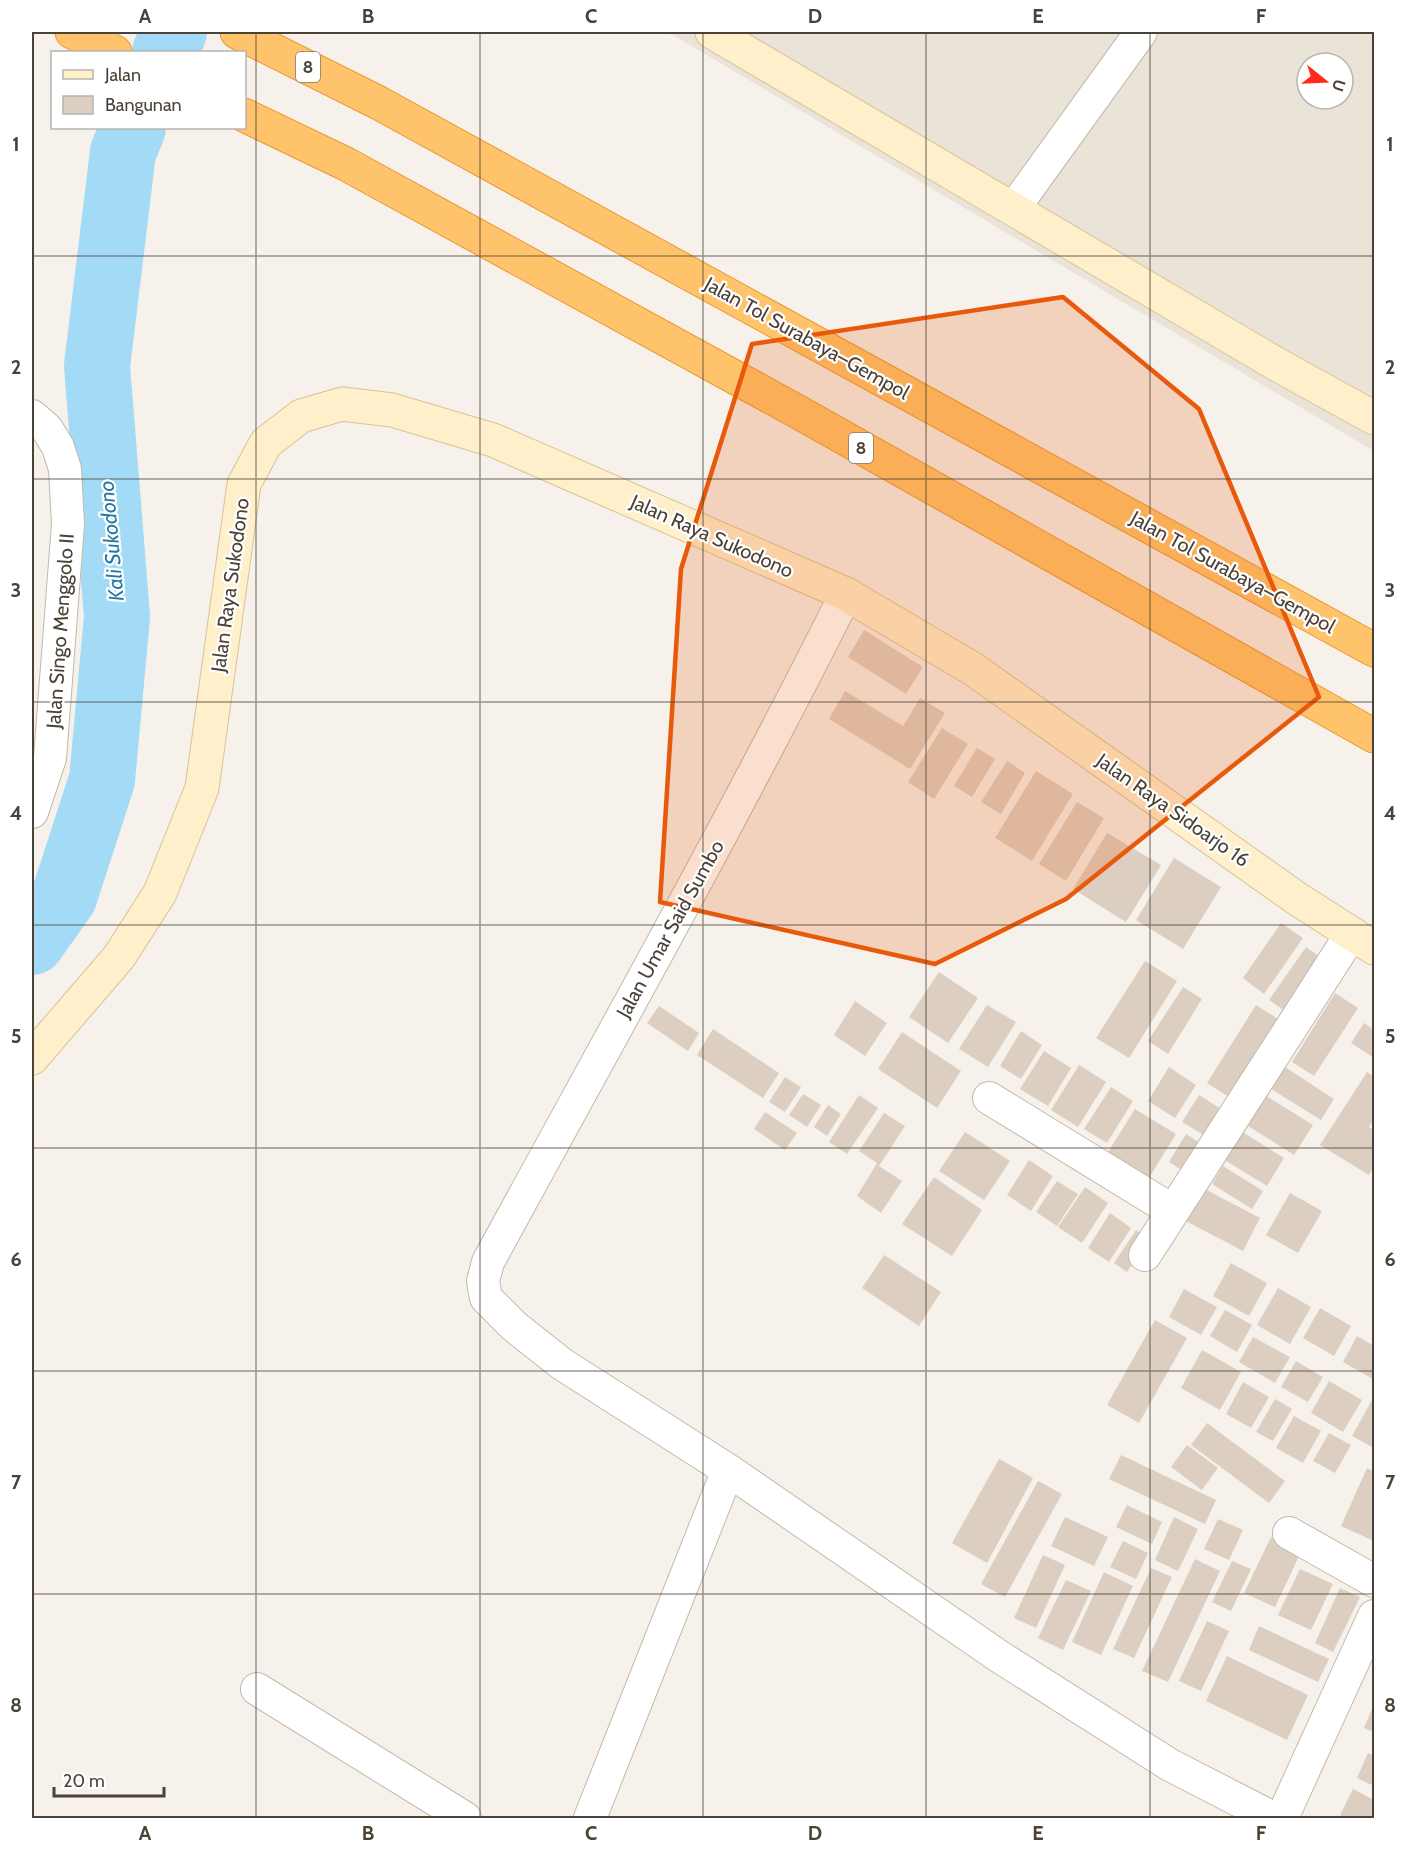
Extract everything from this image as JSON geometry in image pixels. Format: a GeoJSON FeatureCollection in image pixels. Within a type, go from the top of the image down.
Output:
{"type":"FeatureCollection","features":[{"type":"Feature","properties":{"kind":"highway"},"geometry":{"type":"LineString","coordinates":[[72,32],[113,51]]}},
{"type":"Feature","properties":{"kind":"highway","name":"Jalan Tol Surabaya–Gempol"},"geometry":{"type":"LineString","coordinates":[[237,32],[379,103],[1374,650]]}},
{"type":"Feature","properties":{"kind":"highway","name":"8"},"geometry":{"type":"LineString","coordinates":[[246,116],[346,164],[790,408],[1374,736]]}},
{"type":"Feature","properties":{"kind":"main road"},"geometry":{"type":"LineString","coordinates":[[712,32],[1278,365],[1374,418]]}},
{"type":"Feature","properties":{"kind":"main road","name":"Jalan Raya Sukodono"},"geometry":{"type":"LineString","coordinates":[[32,1058],[119,957],[160,893],[202,788],[244,484],[266,443],[302,416],[342,404],[372,407],[392,410],[493,440],[846,594],[974,669]]}},
{"type":"Feature","properties":{"kind":"main road","name":"Jalan Raya Sidoarjo 16"},"geometry":{"type":"LineString","coordinates":[[974,669],[1296,898],[1363,941]]}},
{"type":"Feature","properties":{"kind":"street"},"geometry":{"type":"LineString","coordinates":[[1014,208],[1141,32]]}},
{"type":"Feature","properties":{"kind":"street"},"geometry":{"type":"LineString","coordinates":[[1278,365],[1374,400]]}},
{"type":"Feature","properties":{"kind":"street","name":"Jalan Singo Menggolo II"},"geometry":{"type":"LineString","coordinates":[[32,416],[47,429],[58,447],[65,470],[68,524],[50,758],[32,812]]}},
{"type":"Feature","properties":{"kind":"street","name":"Jalan Umar Said Sumbo"},"geometry":{"type":"LineString","coordinates":[[728,1470],[562,1364],[514,1326],[486,1298],[483,1281],[488,1262],[736,808],[846,594]]}},
{"type":"Feature","properties":{"kind":"street"},"geometry":{"type":"LineString","coordinates":[[1145,1255],[1265,1071],[1363,941]]}},
{"type":"Feature","properties":{"kind":"street"},"geometry":{"type":"LineString","coordinates":[[989,1098],[1173,1211]]}},
{"type":"Feature","properties":{"kind":"street"},"geometry":{"type":"LineString","coordinates":[[590,1818],[728,1470],[1000,1657],[1170,1765],[1273,1818]]}},
{"type":"Feature","properties":{"kind":"street"},"geometry":{"type":"LineString","coordinates":[[1289,1533],[1374,1581]]}},
{"type":"Feature","properties":{"kind":"street"},"geometry":{"type":"LineString","coordinates":[[1282,1818],[1374,1616]]}},
{"type":"Feature","properties":{"kind":"street"},"geometry":{"type":"LineString","coordinates":[[257,1689],[465,1818]]}},
{"type":"Feature","properties":{"kind":"highlighted area"},"geometry":{"type":"Polygon","coordinates":[[[1063,297],[1199,409],[1319,697],[1066,899],[935,964],[660,902],[681,569],[752,344],[1063,297]]]}},
{"type":"Feature","properties":{"kind":"shaded area"},"geometry":{"type":"Polygon","coordinates":[[[668,32],[1374,32],[1374,451],[668,32]]]}},
{"type":"Feature","properties":{"kind":"building"},"geometry":{"type":"Polygon","coordinates":[[[864,630],[923,667],[906,694],[848,657],[864,630]]]}},
{"type":"Feature","properties":{"kind":"building"},"geometry":{"type":"Polygon","coordinates":[[[845,691],[903,726],[920,698],[945,713],[910,769],[829,719],[845,691]]]}},
{"type":"Feature","properties":{"kind":"building"},"geometry":{"type":"Polygon","coordinates":[[[942,728],[968,744],[934,799],[908,782],[942,728]]]}},
{"type":"Feature","properties":{"kind":"building"},"geometry":{"type":"Polygon","coordinates":[[[977,748],[995,759],[972,797],[954,786],[977,748]]]}},
{"type":"Feature","properties":{"kind":"building"},"geometry":{"type":"Polygon","coordinates":[[[1007,761],[1025,773],[1001,814],[981,802],[1007,761]]]}},
{"type":"Feature","properties":{"kind":"building"},"geometry":{"type":"Polygon","coordinates":[[[1036,771],[1073,794],[1032,861],[995,838],[1036,771]]]}},
{"type":"Feature","properties":{"kind":"building"},"geometry":{"type":"Polygon","coordinates":[[[1077,802],[1104,818],[1066,881],[1039,864],[1077,802]]]}},
{"type":"Feature","properties":{"kind":"building"},"geometry":{"type":"Polygon","coordinates":[[[1107,833],[1161,865],[1126,922],[1073,889],[1107,833]]]}},
{"type":"Feature","properties":{"kind":"building"},"geometry":{"type":"Polygon","coordinates":[[[1174,858],[1221,887],[1183,949],[1136,920],[1174,858]]]}},
{"type":"Feature","properties":{"kind":"building"},"geometry":{"type":"Polygon","coordinates":[[[1281,923],[1303,938],[1264,994],[1243,978],[1281,923]]]}},
{"type":"Feature","properties":{"kind":"building"},"geometry":{"type":"Polygon","coordinates":[[[1306,947],[1325,960],[1288,1013],[1269,1000],[1306,947]]]}},
{"type":"Feature","properties":{"kind":"building"},"geometry":{"type":"Polygon","coordinates":[[[1145,961],[1177,981],[1129,1058],[1096,1038],[1145,961]]]}},
{"type":"Feature","properties":{"kind":"building"},"geometry":{"type":"Polygon","coordinates":[[[939,972],[978,998],[948,1043],[909,1017],[939,972]]]}},
{"type":"Feature","properties":{"kind":"building"},"geometry":{"type":"Polygon","coordinates":[[[1183,987],[1202,999],[1168,1054],[1148,1041],[1183,987]]]}},
{"type":"Feature","properties":{"kind":"building"},"geometry":{"type":"Polygon","coordinates":[[[1335,993],[1358,1008],[1314,1076],[1292,1062],[1335,993]]]}},
{"type":"Feature","properties":{"kind":"building"},"geometry":{"type":"Polygon","coordinates":[[[855,1001],[887,1023],[865,1056],[834,1035],[855,1001]]]}},
{"type":"Feature","properties":{"kind":"building"},"geometry":{"type":"Polygon","coordinates":[[[987,1005],[1016,1022],[988,1067],[959,1049],[987,1005]]]}},
{"type":"Feature","properties":{"kind":"building"},"geometry":{"type":"Polygon","coordinates":[[[1256,1005],[1286,1024],[1237,1102],[1207,1083],[1256,1005]]]}},
{"type":"Feature","properties":{"kind":"building"},"geometry":{"type":"Polygon","coordinates":[[[659,1006],[699,1033],[688,1051],[647,1023],[659,1006]]]}},
{"type":"Feature","properties":{"kind":"building"},"geometry":{"type":"Polygon","coordinates":[[[1364,1023],[1374,1030],[1374,1058],[1351,1043],[1364,1023]]]}},
{"type":"Feature","properties":{"kind":"building"},"geometry":{"type":"Polygon","coordinates":[[[713,1029],[779,1073],[763,1098],[697,1055],[713,1029]]]}},
{"type":"Feature","properties":{"kind":"building"},"geometry":{"type":"Polygon","coordinates":[[[1021,1031],[1042,1045],[1021,1079],[1000,1066],[1021,1031]]]}},
{"type":"Feature","properties":{"kind":"building"},"geometry":{"type":"Polygon","coordinates":[[[902,1032],[961,1071],[937,1108],[878,1069],[902,1032]]]}},
{"type":"Feature","properties":{"kind":"building"},"geometry":{"type":"Polygon","coordinates":[[[1044,1051],[1071,1068],[1048,1106],[1020,1089],[1044,1051]]]}},
{"type":"Feature","properties":{"kind":"building"},"geometry":{"type":"Polygon","coordinates":[[[1079,1065],[1106,1082],[1078,1127],[1051,1110],[1079,1065]]]}},
{"type":"Feature","properties":{"kind":"building"},"geometry":{"type":"Polygon","coordinates":[[[1169,1067],[1196,1085],[1175,1118],[1148,1101],[1169,1067]]]}},
{"type":"Feature","properties":{"kind":"building"},"geometry":{"type":"Polygon","coordinates":[[[1285,1067],[1334,1099],[1321,1120],[1271,1089],[1285,1067]]]}},
{"type":"Feature","properties":{"kind":"building"},"geometry":{"type":"Polygon","coordinates":[[[1367,1072],[1374,1077],[1374,1119],[1369,1127],[1374,1130],[1374,1166],[1369,1175],[1320,1145],[1367,1072]]]}},
{"type":"Feature","properties":{"kind":"building"},"geometry":{"type":"Polygon","coordinates":[[[785,1077],[801,1087],[785,1112],[769,1102],[785,1077]]]}},
{"type":"Feature","properties":{"kind":"building"},"geometry":{"type":"Polygon","coordinates":[[[1111,1087],[1133,1101],[1107,1143],[1084,1129],[1111,1087]]]}},
{"type":"Feature","properties":{"kind":"building"},"geometry":{"type":"Polygon","coordinates":[[[803,1094],[821,1105],[807,1127],[789,1115],[803,1094]]]}},
{"type":"Feature","properties":{"kind":"building"},"geometry":{"type":"Polygon","coordinates":[[[859,1095],[878,1108],[847,1154],[829,1142],[859,1095]]]}},
{"type":"Feature","properties":{"kind":"building"},"geometry":{"type":"Polygon","coordinates":[[[1199,1095],[1229,1114],[1212,1140],[1182,1122],[1199,1095]]]}},
{"type":"Feature","properties":{"kind":"building"},"geometry":{"type":"Polygon","coordinates":[[[1265,1095],[1313,1125],[1294,1155],[1245,1124],[1265,1095]]]}},
{"type":"Feature","properties":{"kind":"building"},"geometry":{"type":"Polygon","coordinates":[[[828,1105],[841,1114],[827,1136],[814,1127],[828,1105]]]}},
{"type":"Feature","properties":{"kind":"building"},"geometry":{"type":"Polygon","coordinates":[[[1135,1109],[1176,1134],[1144,1186],[1103,1160],[1135,1109]]]}},
{"type":"Feature","properties":{"kind":"building"},"geometry":{"type":"Polygon","coordinates":[[[765,1112],[797,1133],[785,1150],[754,1129],[765,1112]]]}},
{"type":"Feature","properties":{"kind":"building"},"geometry":{"type":"Polygon","coordinates":[[[884,1113],[905,1126],[879,1166],[902,1181],[881,1213],[857,1196],[877,1163],[859,1151],[884,1113]]]}},
{"type":"Feature","properties":{"kind":"building"},"geometry":{"type":"Polygon","coordinates":[[[1241,1131],[1284,1158],[1267,1186],[1223,1159],[1241,1131]]]}},
{"type":"Feature","properties":{"kind":"building"},"geometry":{"type":"Polygon","coordinates":[[[965,1132],[1010,1161],[984,1200],[939,1171],[965,1132]]]}},
{"type":"Feature","properties":{"kind":"building"},"geometry":{"type":"Polygon","coordinates":[[[1186,1134],[1208,1148],[1191,1176],[1169,1162],[1186,1134]]]}},
{"type":"Feature","properties":{"kind":"building"},"geometry":{"type":"Polygon","coordinates":[[[1029,1160],[1053,1176],[1031,1211],[1007,1195],[1029,1160]]]}},
{"type":"Feature","properties":{"kind":"building"},"geometry":{"type":"Polygon","coordinates":[[[1223,1166],[1263,1191],[1252,1209],[1212,1184],[1223,1166]]]}},
{"type":"Feature","properties":{"kind":"building"},"geometry":{"type":"Polygon","coordinates":[[[934,1177],[982,1210],[952,1256],[902,1224],[934,1177]]]}},
{"type":"Feature","properties":{"kind":"building"},"geometry":{"type":"Polygon","coordinates":[[[1057,1181],[1078,1194],[1057,1226],[1036,1212],[1057,1181]]]}},
{"type":"Feature","properties":{"kind":"building"},"geometry":{"type":"Polygon","coordinates":[[[1085,1187],[1108,1203],[1082,1243],[1058,1227],[1085,1187]]]}},
{"type":"Feature","properties":{"kind":"building"},"geometry":{"type":"Polygon","coordinates":[[[1203,1188],[1260,1218],[1243,1251],[1186,1221],[1203,1188]]]}},
{"type":"Feature","properties":{"kind":"building"},"geometry":{"type":"Polygon","coordinates":[[[1290,1193],[1322,1211],[1298,1253],[1266,1235],[1290,1193]]]}},
{"type":"Feature","properties":{"kind":"building"},"geometry":{"type":"Polygon","coordinates":[[[1110,1213],[1131,1228],[1109,1262],[1088,1248],[1110,1213]]]}},
{"type":"Feature","properties":{"kind":"building"},"geometry":{"type":"Polygon","coordinates":[[[1136,1230],[1149,1239],[1127,1272],[1114,1263],[1136,1230]]]}},
{"type":"Feature","properties":{"kind":"building"},"geometry":{"type":"Polygon","coordinates":[[[884,1255],[941,1292],[919,1326],[862,1288],[884,1255]]]}},
{"type":"Feature","properties":{"kind":"building"},"geometry":{"type":"Polygon","coordinates":[[[1231,1263],[1267,1283],[1249,1316],[1213,1296],[1231,1263]]]}},
{"type":"Feature","properties":{"kind":"building"},"geometry":{"type":"Polygon","coordinates":[[[1278,1288],[1311,1307],[1290,1344],[1257,1325],[1278,1288]]]}},
{"type":"Feature","properties":{"kind":"building"},"geometry":{"type":"Polygon","coordinates":[[[1184,1289],[1217,1307],[1201,1335],[1169,1317],[1184,1289]]]}},
{"type":"Feature","properties":{"kind":"building"},"geometry":{"type":"Polygon","coordinates":[[[1320,1308],[1351,1326],[1334,1356],[1303,1338],[1320,1308]]]}},
{"type":"Feature","properties":{"kind":"building"},"geometry":{"type":"Polygon","coordinates":[[[1225,1310],[1252,1325],[1237,1352],[1210,1336],[1225,1310]]]}},
{"type":"Feature","properties":{"kind":"building"},"geometry":{"type":"Polygon","coordinates":[[[1155,1320],[1187,1338],[1139,1423],[1107,1405],[1155,1320]]]}},
{"type":"Feature","properties":{"kind":"building"},"geometry":{"type":"Polygon","coordinates":[[[1357,1336],[1374,1346],[1373,1379],[1343,1362],[1357,1336]]]}},
{"type":"Feature","properties":{"kind":"building"},"geometry":{"type":"Polygon","coordinates":[[[1253,1337],[1290,1357],[1275,1383],[1239,1362],[1253,1337]]]}},
{"type":"Feature","properties":{"kind":"building"},"geometry":{"type":"Polygon","coordinates":[[[1202,1350],[1241,1372],[1220,1410],[1181,1388],[1202,1350]]]}},
{"type":"Feature","properties":{"kind":"building"},"geometry":{"type":"Polygon","coordinates":[[[1296,1361],[1323,1377],[1308,1402],[1281,1387],[1296,1361]]]}},
{"type":"Feature","properties":{"kind":"building"},"geometry":{"type":"Polygon","coordinates":[[[1329,1381],[1362,1400],[1343,1432],[1311,1413],[1329,1381]]]}},
{"type":"Feature","properties":{"kind":"building"},"geometry":{"type":"Polygon","coordinates":[[[1243,1382],[1269,1397],[1251,1428],[1226,1414],[1243,1382]]]}},
{"type":"Feature","properties":{"kind":"building"},"geometry":{"type":"Polygon","coordinates":[[[1275,1399],[1292,1409],[1273,1441],[1256,1432],[1275,1399]]]}},
{"type":"Feature","properties":{"kind":"building"},"geometry":{"type":"Polygon","coordinates":[[[1372,1400],[1374,1401],[1374,1448],[1352,1436],[1372,1400]]]}},
{"type":"Feature","properties":{"kind":"building"},"geometry":{"type":"Polygon","coordinates":[[[1294,1416],[1321,1431],[1303,1463],[1276,1448],[1294,1416]]]}},
{"type":"Feature","properties":{"kind":"building"},"geometry":{"type":"Polygon","coordinates":[[[1207,1423],[1285,1481],[1269,1503],[1191,1445],[1207,1423]]]}},
{"type":"Feature","properties":{"kind":"building"},"geometry":{"type":"Polygon","coordinates":[[[1329,1433],[1351,1445],[1335,1473],[1313,1461],[1329,1433]]]}},
{"type":"Feature","properties":{"kind":"building"},"geometry":{"type":"Polygon","coordinates":[[[1187,1445],[1218,1468],[1202,1490],[1171,1467],[1187,1445]]]}},
{"type":"Feature","properties":{"kind":"building"},"geometry":{"type":"Polygon","coordinates":[[[1121,1455],[1216,1500],[1205,1524],[1109,1479],[1121,1455]]]}},
{"type":"Feature","properties":{"kind":"building"},"geometry":{"type":"Polygon","coordinates":[[[999,1459],[1033,1478],[987,1563],[952,1543],[999,1459]]]}},
{"type":"Feature","properties":{"kind":"building"},"geometry":{"type":"Polygon","coordinates":[[[1367,1468],[1374,1472],[1374,1541],[1341,1526],[1367,1468]]]}},
{"type":"Feature","properties":{"kind":"building"},"geometry":{"type":"Polygon","coordinates":[[[1038,1481],[1062,1494],[1005,1597],[981,1584],[1038,1481]]]}},
{"type":"Feature","properties":{"kind":"building"},"geometry":{"type":"Polygon","coordinates":[[[1127,1505],[1162,1522],[1152,1544],[1116,1527],[1127,1505]]]}},
{"type":"Feature","properties":{"kind":"building"},"geometry":{"type":"Polygon","coordinates":[[[1065,1517],[1108,1537],[1094,1566],[1051,1546],[1065,1517]]]}},
{"type":"Feature","properties":{"kind":"building"},"geometry":{"type":"Polygon","coordinates":[[[1174,1517],[1198,1529],[1178,1571],[1155,1560],[1174,1517]]]}},
{"type":"Feature","properties":{"kind":"building"},"geometry":{"type":"Polygon","coordinates":[[[1218,1519],[1243,1530],[1229,1560],[1204,1549],[1218,1519]]]}},
{"type":"Feature","properties":{"kind":"building"},"geometry":{"type":"Polygon","coordinates":[[[1271,1537],[1301,1552],[1275,1607],[1244,1593],[1271,1537]]]}},
{"type":"Feature","properties":{"kind":"building"},"geometry":{"type":"Polygon","coordinates":[[[1123,1541],[1148,1553],[1136,1579],[1110,1567],[1123,1541]]]}},
{"type":"Feature","properties":{"kind":"building"},"geometry":{"type":"Polygon","coordinates":[[[1043,1555],[1065,1565],[1036,1628],[1014,1618],[1043,1555]]]}},
{"type":"Feature","properties":{"kind":"building"},"geometry":{"type":"Polygon","coordinates":[[[1195,1559],[1220,1571],[1168,1682],[1142,1671],[1195,1559]]]}},
{"type":"Feature","properties":{"kind":"building"},"geometry":{"type":"Polygon","coordinates":[[[1232,1561],[1251,1569],[1231,1611],[1212,1602],[1232,1561]]]}},
{"type":"Feature","properties":{"kind":"building"},"geometry":{"type":"Polygon","coordinates":[[[1151,1568],[1172,1577],[1134,1658],[1113,1649],[1151,1568]]]}},
{"type":"Feature","properties":{"kind":"building"},"geometry":{"type":"Polygon","coordinates":[[[1300,1569],[1333,1584],[1311,1630],[1278,1615],[1300,1569]]]}},
{"type":"Feature","properties":{"kind":"building"},"geometry":{"type":"Polygon","coordinates":[[[1104,1572],[1133,1586],[1101,1655],[1072,1642],[1104,1572]]]}},
{"type":"Feature","properties":{"kind":"building"},"geometry":{"type":"Polygon","coordinates":[[[1066,1580],[1091,1591],[1063,1650],[1038,1638],[1066,1580]]]}},
{"type":"Feature","properties":{"kind":"building"},"geometry":{"type":"Polygon","coordinates":[[[1340,1588],[1360,1597],[1333,1652],[1315,1643],[1340,1588]]]}},
{"type":"Feature","properties":{"kind":"building"},"geometry":{"type":"Polygon","coordinates":[[[1207,1621],[1229,1631],[1201,1691],[1179,1681],[1207,1621]]]}},
{"type":"Feature","properties":{"kind":"building"},"geometry":{"type":"Polygon","coordinates":[[[1259,1626],[1329,1659],[1318,1682],[1249,1650],[1259,1626]]]}},
{"type":"Feature","properties":{"kind":"building"},"geometry":{"type":"Polygon","coordinates":[[[1227,1656],[1308,1695],[1287,1740],[1206,1701],[1227,1656]]]}},
{"type":"Feature","properties":{"kind":"building"},"geometry":{"type":"Polygon","coordinates":[[[1374,1704],[1374,1732],[1364,1728],[1374,1704]]]}},
{"type":"Feature","properties":{"kind":"building"},"geometry":{"type":"Polygon","coordinates":[[[1368,1753],[1374,1756],[1374,1786],[1357,1778],[1368,1753]]]}},
{"type":"Feature","properties":{"kind":"building"},"geometry":{"type":"Polygon","coordinates":[[[1353,1789],[1374,1800],[1374,1818],[1346,1818],[1340,1815],[1353,1789]]]}},
{"type":"Feature","properties":{"kind":"waterway","name":"Kali Sukodono"},"geometry":{"type":"LineString","coordinates":[[165,51],[174,32]]}},
{"type":"Feature","properties":{"kind":"waterway","name":"Kali Sukodono"},"geometry":{"type":"LineString","coordinates":[[32,942],[64,897],[102,780],[117,617],[97,366],[123,152],[133,129]]}}]}
